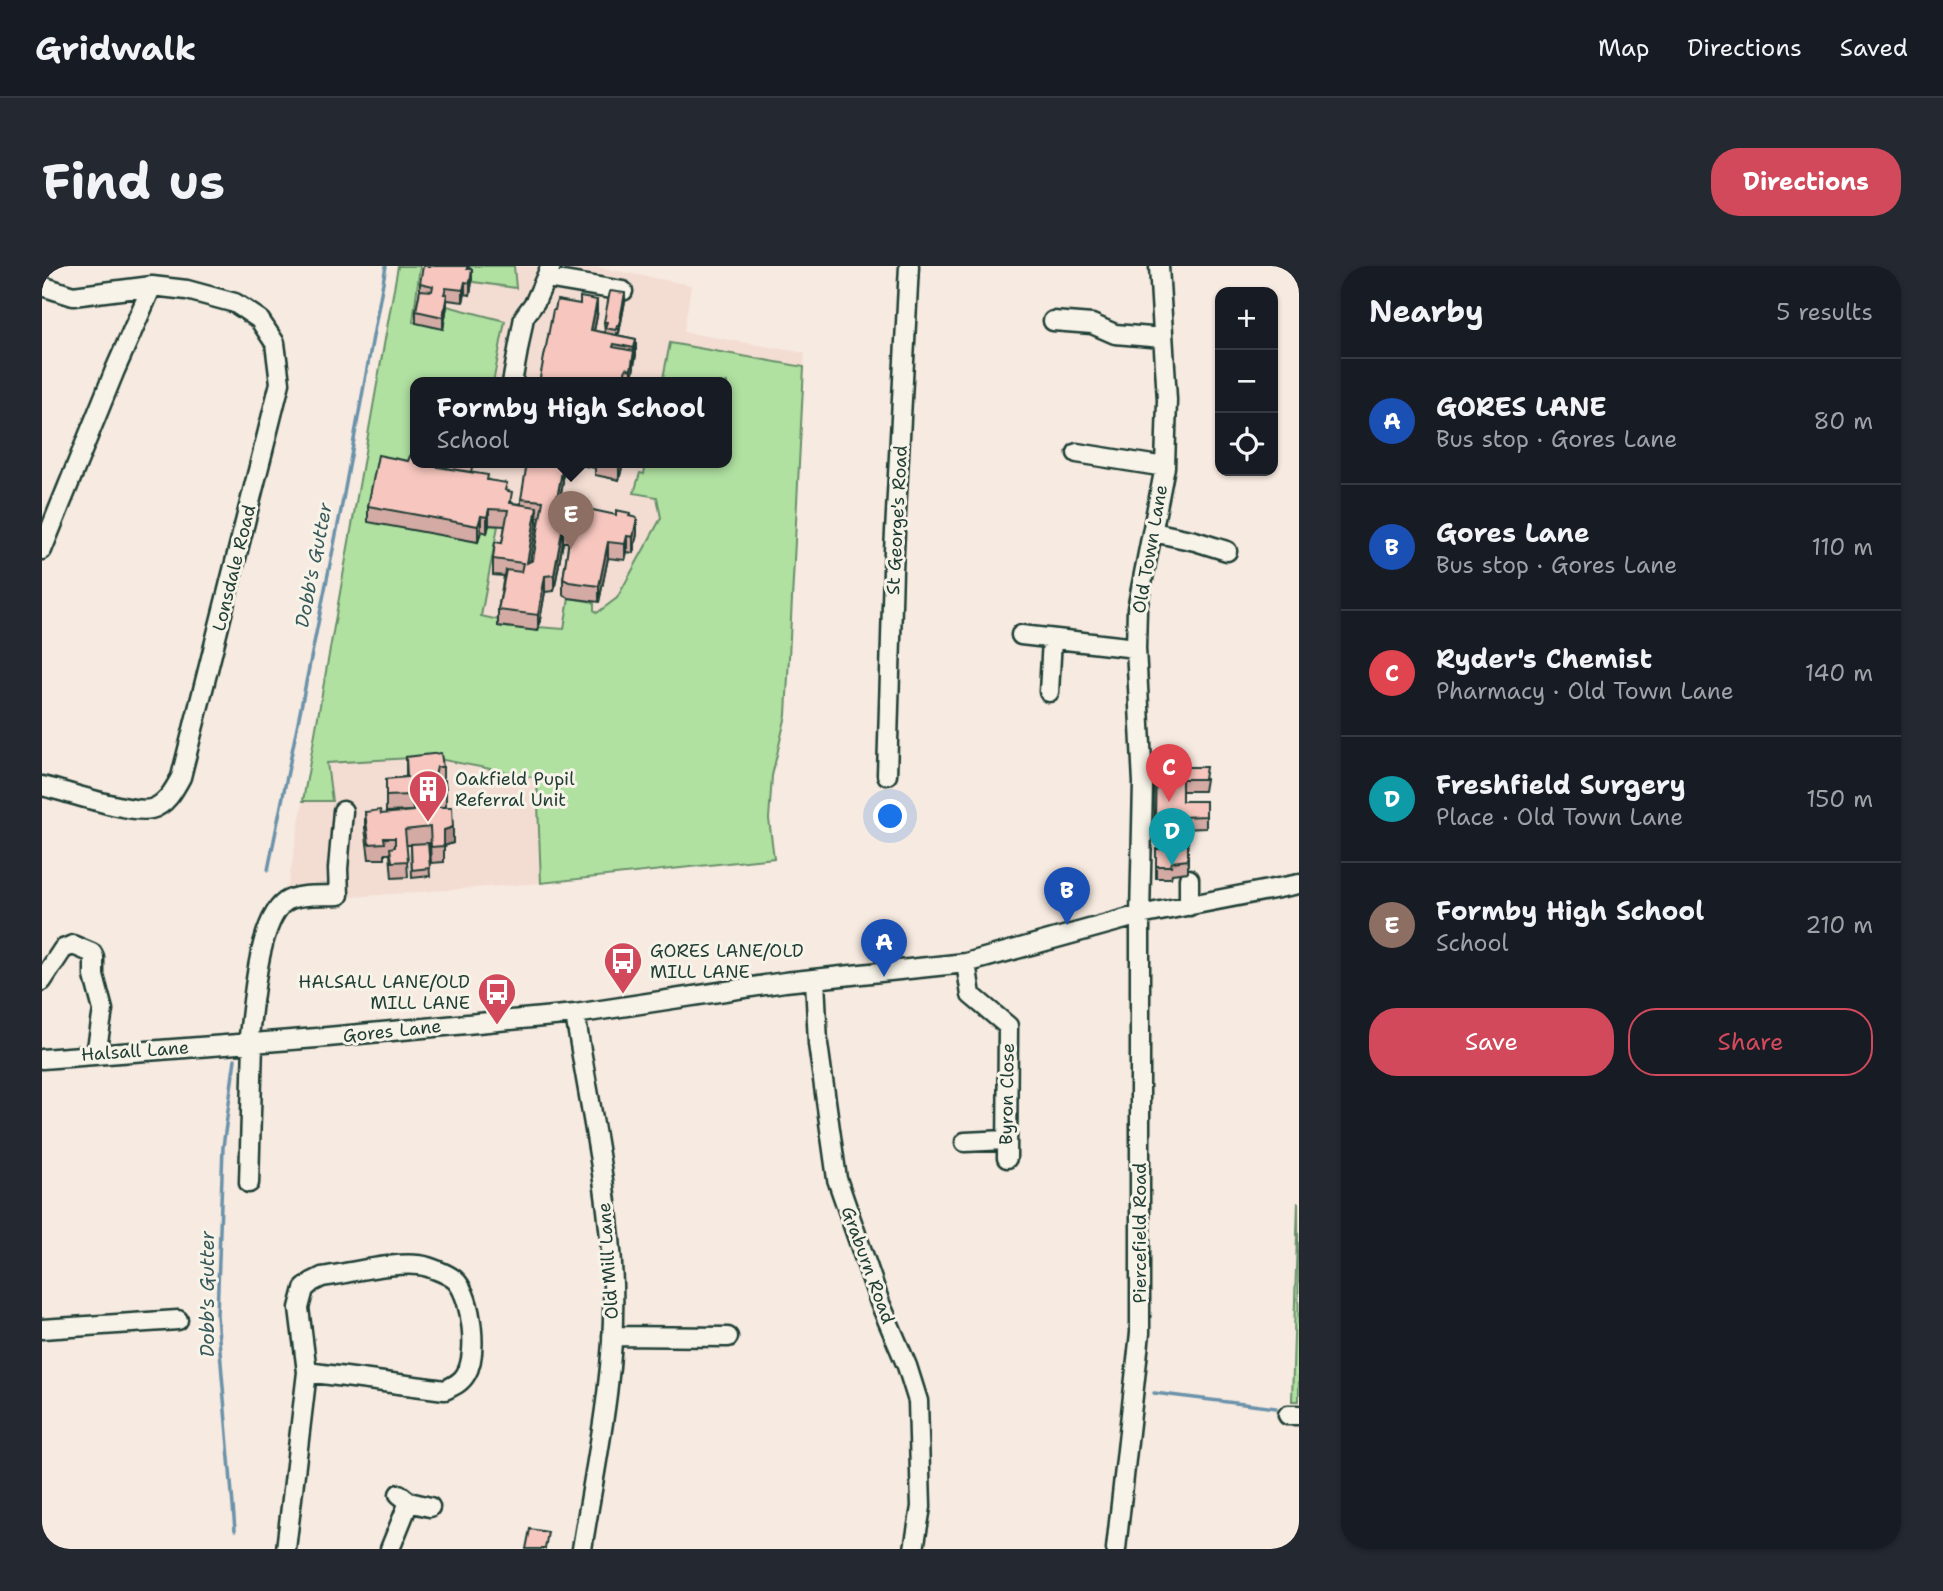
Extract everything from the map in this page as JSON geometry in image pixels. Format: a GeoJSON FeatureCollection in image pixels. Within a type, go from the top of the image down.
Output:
{"type":"FeatureCollection","features":[{"type":"Feature","properties":{"kind":"street","name":"St George's Road"},"geometry":{"type":"LineString","coordinates":[[887,775],[893,570],[909,266]]}},
{"type":"Feature","properties":{"kind":"street","name":"Old Town Lane"},"geometry":{"type":"LineString","coordinates":[[1140,915],[1143,783],[1136,648],[1138,609],[1165,467],[1167,400],[1159,266]]}},
{"type":"Feature","properties":{"kind":"street"},"geometry":{"type":"LineString","coordinates":[[514,377],[524,317],[535,302],[548,272],[623,291]]}},
{"type":"Feature","properties":{"kind":"street","name":"Lonsdale Road"},"geometry":{"type":"LineString","coordinates":[[42,286],[73,296],[152,286],[187,290],[235,303],[259,319],[275,343],[280,383],[191,740],[181,777],[175,788],[169,798],[151,809],[129,808],[42,786]]}},
{"type":"Feature","properties":{"kind":"street"},"geometry":{"type":"LineString","coordinates":[[42,550],[152,286]]}},
{"type":"Feature","properties":{"kind":"street"},"geometry":{"type":"LineString","coordinates":[[1053,321],[1093,324],[1115,334],[1163,338]]}},
{"type":"Feature","properties":{"kind":"street"},"geometry":{"type":"LineString","coordinates":[[1077,453],[1165,467]]}},
{"type":"Feature","properties":{"kind":"street"},"geometry":{"type":"LineString","coordinates":[[1153,531],[1227,551]]}},
{"type":"Feature","properties":{"kind":"street"},"geometry":{"type":"LineString","coordinates":[[1021,635],[1136,648]]}},
{"type":"Feature","properties":{"kind":"street"},"geometry":{"type":"LineString","coordinates":[[1049,692],[1052,639]]}},
{"type":"Feature","properties":{"kind":"street"},"geometry":{"type":"LineString","coordinates":[[249,1183],[251,1043],[259,958],[273,916],[285,901],[339,895],[338,869],[343,811]]}},
{"type":"Feature","properties":{"kind":"street"},"geometry":{"type":"LineString","coordinates":[[1189,879],[1189,906]]}},
{"type":"Feature","properties":{"kind":"street","name":"Gores Lane"},"geometry":{"type":"LineString","coordinates":[[228,1045],[575,1014],[815,979],[966,963],[1140,915],[1299,884]]}},
{"type":"Feature","properties":{"kind":"street","name":"Piercefield Road"},"geometry":{"type":"LineString","coordinates":[[1116,1549],[1140,1334],[1140,915]]}},
{"type":"Feature","properties":{"kind":"street"},"geometry":{"type":"LineString","coordinates":[[42,981],[64,949],[73,945],[92,953],[103,1014],[96,1054]]}},
{"type":"Feature","properties":{"kind":"street","name":"Byron Close"},"geometry":{"type":"LineString","coordinates":[[966,963],[971,995],[1008,1026],[1007,1158]]}},
{"type":"Feature","properties":{"kind":"street","name":"Graburn Road"},"geometry":{"type":"LineString","coordinates":[[815,979],[818,1044],[837,1178],[880,1303],[907,1366],[918,1401],[921,1507],[914,1549]]}},
{"type":"Feature","properties":{"kind":"street","name":"Old Mill Lane"},"geometry":{"type":"LineString","coordinates":[[575,1014],[609,1232],[613,1284],[612,1336],[604,1411],[582,1549]]}},
{"type":"Feature","properties":{"kind":"street","name":"Halsall Lane"},"geometry":{"type":"LineString","coordinates":[[42,1059],[228,1045]]}},
{"type":"Feature","properties":{"kind":"street"},"geometry":{"type":"LineString","coordinates":[[965,1142],[1006,1140]]}},
{"type":"Feature","properties":{"kind":"street"},"geometry":{"type":"LineString","coordinates":[[286,1549],[307,1372],[299,1308],[304,1289],[322,1278],[411,1264],[427,1267],[455,1279],[465,1295],[471,1315],[470,1360],[466,1374],[458,1384],[445,1390],[307,1372]]}},
{"type":"Feature","properties":{"kind":"street"},"geometry":{"type":"LineString","coordinates":[[42,1329],[178,1320]]}},
{"type":"Feature","properties":{"kind":"street"},"geometry":{"type":"LineString","coordinates":[[612,1336],[728,1337]]}},
{"type":"Feature","properties":{"kind":"street"},"geometry":{"type":"LineString","coordinates":[[390,1549],[404,1498],[430,1507]]}},
{"type":"Feature","properties":{"kind":"shaded area"},"geometry":{"type":"Polygon","coordinates":[[[398,266],[591,266],[691,285],[684,332],[805,353],[786,715],[772,776],[769,819],[774,858],[541,883],[285,902],[398,266]]]}},
{"type":"Feature","properties":{"kind":"green space"},"geometry":{"type":"Polygon","coordinates":[[[398,266],[420,266],[413,322],[443,329],[447,306],[505,321],[494,377],[410,377],[409,469],[477,542],[481,531],[489,525],[498,526],[481,616],[499,620],[499,626],[537,631],[538,627],[564,629],[569,598],[594,602],[594,610],[597,613],[617,598],[661,518],[657,497],[634,493],[640,473],[644,474],[645,468],[732,468],[732,377],[663,377],[670,343],[804,367],[786,715],[772,776],[769,819],[774,858],[541,883],[537,778],[428,757],[327,763],[332,801],[303,801],[398,266]]]}},
{"type":"Feature","properties":{"kind":"green space"},"geometry":{"type":"Polygon","coordinates":[[[444,266],[514,266],[516,288],[467,281],[444,266]]]}},
{"type":"Feature","properties":{"kind":"green space"},"geometry":{"type":"Polygon","coordinates":[[[1298,1202],[1299,1401],[1292,1401],[1298,1202]]]}},
{"type":"Feature","properties":{"kind":"building"},"geometry":{"type":"Polygon","coordinates":[[[423,266],[467,266],[467,269],[472,269],[470,283],[465,282],[463,290],[446,288],[443,317],[416,311],[420,290],[432,291],[433,286],[420,283],[423,266]]]}},
{"type":"Feature","properties":{"kind":"building"},"geometry":{"type":"Polygon","coordinates":[[[610,291],[625,293],[616,330],[605,328],[607,322],[604,322],[610,291]]]}},
{"type":"Feature","properties":{"kind":"building"},"geometry":{"type":"Polygon","coordinates":[[[580,297],[597,300],[591,330],[636,339],[634,348],[614,344],[613,347],[634,351],[631,370],[626,368],[624,377],[540,377],[557,300],[580,304],[580,297]]]}},
{"type":"Feature","properties":{"kind":"building"},"geometry":{"type":"Polygon","coordinates":[[[378,455],[408,461],[410,456],[410,468],[444,468],[488,475],[487,480],[507,483],[505,490],[512,492],[510,503],[537,507],[527,563],[533,560],[543,501],[521,499],[526,468],[563,468],[555,509],[573,512],[574,506],[616,515],[616,510],[630,513],[629,516],[637,518],[633,537],[627,536],[625,544],[608,542],[599,586],[563,579],[571,527],[563,526],[554,575],[545,576],[538,615],[498,610],[506,570],[521,572],[523,563],[493,559],[495,542],[502,543],[508,510],[489,509],[487,517],[481,516],[478,526],[368,506],[378,455]]]}},
{"type":"Feature","properties":{"kind":"building"},"geometry":{"type":"Polygon","coordinates":[[[447,468],[472,468],[471,472],[447,468]]]}},
{"type":"Feature","properties":{"kind":"building"},"geometry":{"type":"Polygon","coordinates":[[[441,753],[443,767],[437,767],[434,780],[445,780],[446,791],[436,793],[436,807],[452,807],[453,827],[444,830],[444,846],[431,847],[430,827],[405,830],[408,861],[392,862],[390,848],[395,847],[395,838],[384,838],[385,843],[369,844],[365,812],[380,810],[381,814],[413,811],[411,795],[386,796],[386,779],[407,777],[406,757],[441,753]]]}},
{"type":"Feature","properties":{"kind":"building"},"geometry":{"type":"Polygon","coordinates":[[[1156,767],[1206,767],[1204,779],[1182,779],[1182,801],[1206,801],[1206,816],[1155,818],[1156,767]]]}},
{"type":"Feature","properties":{"kind":"building"},"geometry":{"type":"Polygon","coordinates":[[[1188,832],[1188,860],[1172,862],[1171,866],[1156,866],[1156,849],[1160,849],[1159,833],[1188,832]]]}},
{"type":"Feature","properties":{"kind":"building"},"geometry":{"type":"Polygon","coordinates":[[[428,843],[430,868],[412,870],[411,844],[428,843]]]}},
{"type":"Feature","properties":{"kind":"building"},"geometry":{"type":"Polygon","coordinates":[[[530,1529],[548,1532],[545,1549],[526,1549],[530,1529]]]}},
{"type":"Feature","properties":{"kind":"waterway","name":"Dobb's Gutter"},"geometry":{"type":"LineString","coordinates":[[268,870],[341,510],[386,266]]}},
{"type":"Feature","properties":{"kind":"waterway","name":"Dobb's Gutter"},"geometry":{"type":"LineString","coordinates":[[235,1059],[223,1147],[217,1315],[235,1530]]}},
{"type":"Feature","properties":{"kind":"waterway"},"geometry":{"type":"LineString","coordinates":[[1154,1393],[1276,1408]]}},
{"type":"Feature","properties":{"kind":"place","name":"Formby High School"},"geometry":{"type":"Point","coordinates":[571,549]}},
{"type":"Feature","properties":{"kind":"place","name":"Ryder's Chemist"},"geometry":{"type":"Point","coordinates":[1169,802]}},
{"type":"Feature","properties":{"kind":"place","name":"Oakfield Pupil Referral Unit"},"geometry":{"type":"Point","coordinates":[428,823]}},
{"type":"Feature","properties":{"kind":"place","name":"Freshfield Surgery"},"geometry":{"type":"Point","coordinates":[1172,866]}},
{"type":"Feature","properties":{"kind":"place","name":"Gores Lane"},"geometry":{"type":"Point","coordinates":[1067,925]}},
{"type":"Feature","properties":{"kind":"place","name":"GORES LANE"},"geometry":{"type":"Point","coordinates":[884,977]}},
{"type":"Feature","properties":{"kind":"place","name":"GORES LANE/OLD MILL LANE"},"geometry":{"type":"Point","coordinates":[623,995]}},
{"type":"Feature","properties":{"kind":"place","name":"HALSALL LANE/OLD MILL LANE"},"geometry":{"type":"Point","coordinates":[497,1026]}}]}
